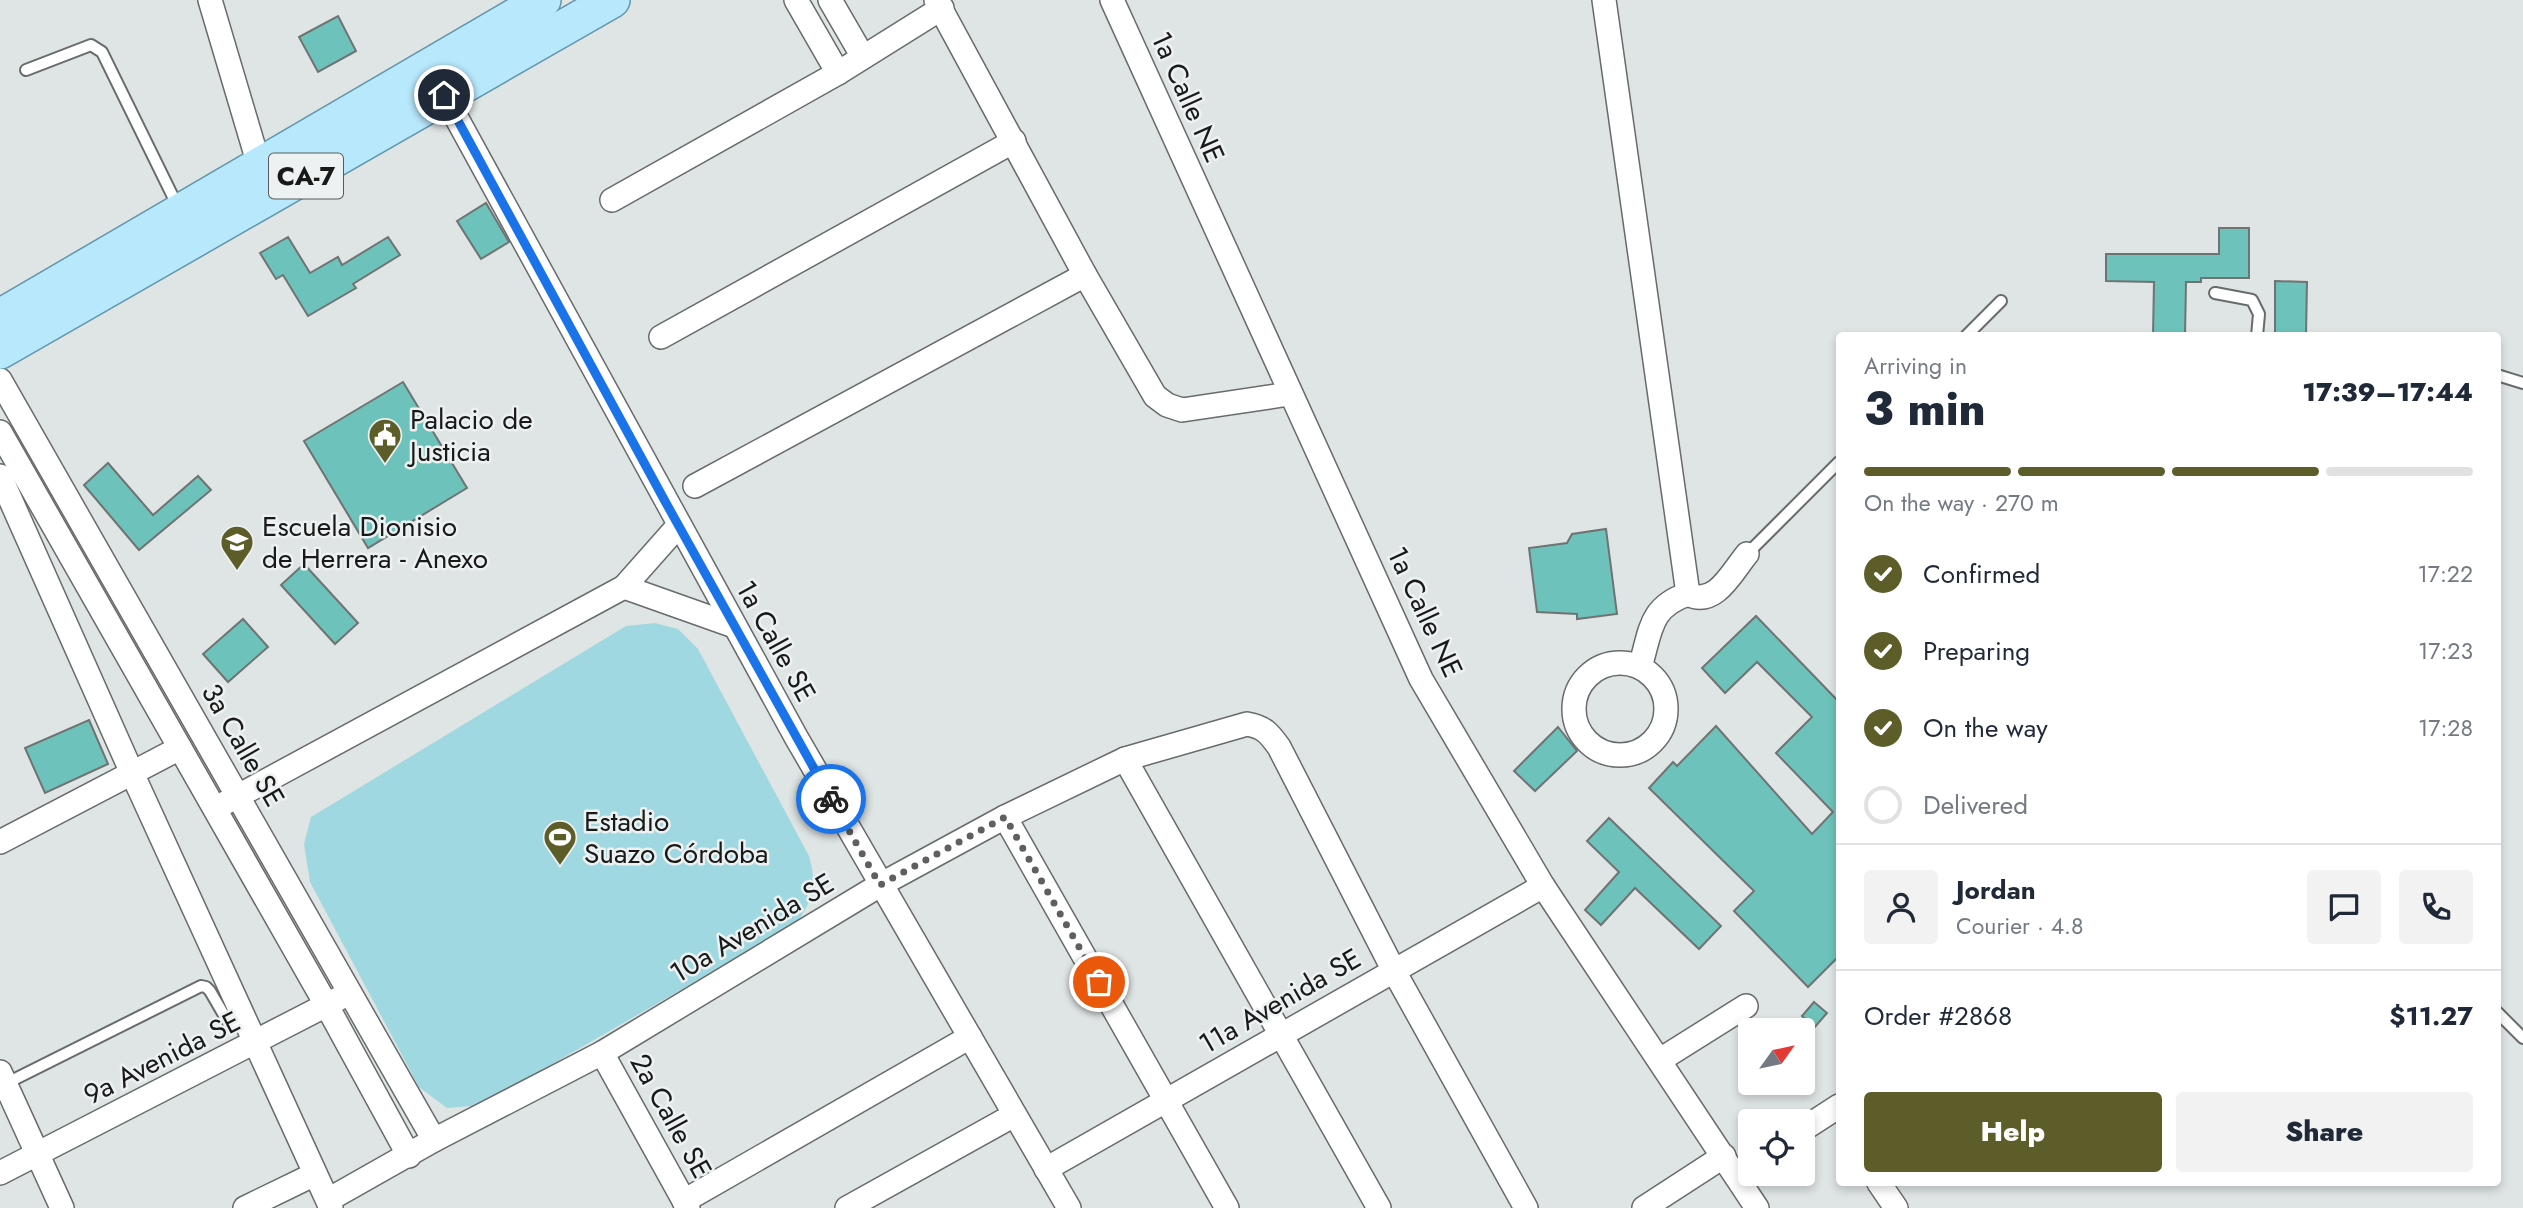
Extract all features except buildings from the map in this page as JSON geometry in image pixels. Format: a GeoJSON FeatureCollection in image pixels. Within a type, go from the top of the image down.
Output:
{"type":"FeatureCollection","features":[{"type":"Feature","properties":{"kind":"main road","name":"CA-7"},"geometry":{"type":"LineString","coordinates":[[0,317],[543,0]]}},
{"type":"Feature","properties":{"kind":"main road","name":"CA-7"},"geometry":{"type":"LineString","coordinates":[[0,351],[612,0]]}},
{"type":"Feature","properties":{"kind":"street"},"geometry":{"type":"LineString","coordinates":[[210,0],[259,164]]}},
{"type":"Feature","properties":{"kind":"street"},"geometry":{"type":"LineString","coordinates":[[796,0],[838,73]]}},
{"type":"Feature","properties":{"kind":"street"},"geometry":{"type":"LineString","coordinates":[[830,0],[863,57]]}},
{"type":"Feature","properties":{"kind":"street","name":"1a Calle NE"},"geometry":{"type":"LineString","coordinates":[[1112,0],[1421,679],[1543,886],[1660,1060],[1736,1165],[1757,1208]]}},
{"type":"Feature","properties":{"kind":"street"},"geometry":{"type":"LineString","coordinates":[[1604,0],[1688,594]]}},
{"type":"Feature","properties":{"kind":"street"},"geometry":{"type":"LineString","coordinates":[[612,200],[838,73],[939,4],[1085,275],[1155,396],[1167,405],[1182,410],[1289,394]]}},
{"type":"Feature","properties":{"kind":"street","name":"1a Calle SE"},"geometry":{"type":"LineString","coordinates":[[444,95],[734,626],[880,885],[1069,1208]]}},
{"type":"Feature","properties":{"kind":"street"},"geometry":{"type":"LineString","coordinates":[[661,337],[1014,141]]}},
{"type":"Feature","properties":{"kind":"street"},"geometry":{"type":"LineString","coordinates":[[695,486],[1085,275]]}},
{"type":"Feature","properties":{"kind":"street","name":"3a Calle SE"},"geometry":{"type":"LineString","coordinates":[[0,380],[434,1140]]}},
{"type":"Feature","properties":{"kind":"street","name":"3a Calle SE"},"geometry":{"type":"LineString","coordinates":[[0,432],[327,1006],[408,1156]]}},
{"type":"Feature","properties":{"kind":"street"},"geometry":{"type":"LineString","coordinates":[[0,476],[132,773],[330,1204]]}},
{"type":"Feature","properties":{"kind":"street"},"geometry":{"type":"LineString","coordinates":[[214,808],[624,587],[678,526]]}},
{"type":"Feature","properties":{"kind":"street"},"geometry":{"type":"LineString","coordinates":[[1640,667],[1657,613],[1669,600],[1688,594],[1696,598],[1707,597],[1717,592],[1747,554]]}},
{"type":"Feature","properties":{"kind":"street"},"geometry":{"type":"LineString","coordinates":[[624,587],[734,626]]}},
{"type":"Feature","properties":{"kind":"street"},"geometry":{"type":"LineString","coordinates":[[1619,663],[1640,667],[1652,675],[1661,687],[1666,715],[1662,729],[1642,750],[1628,755],[1600,751],[1583,737],[1574,717],[1578,689],[1586,677],[1598,668],[1619,663]]}},
{"type":"Feature","properties":{"kind":"street","name":"10a Avenida SE"},"geometry":{"type":"LineString","coordinates":[[330,1204],[434,1140],[602,1053],[880,885],[1005,817],[1125,759],[1247,724],[1268,731],[1279,747],[1394,971]]}},
{"type":"Feature","properties":{"kind":"street"},"geometry":{"type":"LineString","coordinates":[[0,842],[180,748]]}},
{"type":"Feature","properties":{"kind":"street"},"geometry":{"type":"LineString","coordinates":[[1125,759],[1379,1208]]}},
{"type":"Feature","properties":{"kind":"street"},"geometry":{"type":"LineString","coordinates":[[1005,817],[1227,1208]]}},
{"type":"Feature","properties":{"kind":"street","name":"11a Avenida SE"},"geometry":{"type":"LineString","coordinates":[[1046,1168],[1543,886]]}},
{"type":"Feature","properties":{"kind":"street"},"geometry":{"type":"LineString","coordinates":[[1394,971],[1526,1208]]}},
{"type":"Feature","properties":{"kind":"street","name":"9a Avenida SE"},"geometry":{"type":"LineString","coordinates":[[0,1173],[38,1156],[251,1033],[327,1006],[350,993]]}},
{"type":"Feature","properties":{"kind":"street"},"geometry":{"type":"LineString","coordinates":[[1660,1060],[1745,1006]]}},
{"type":"Feature","properties":{"kind":"street"},"geometry":{"type":"LineString","coordinates":[[686,1204],[970,1037]]}},
{"type":"Feature","properties":{"kind":"street","name":"2a Calle SE"},"geometry":{"type":"LineString","coordinates":[[602,1053],[686,1204]]}},
{"type":"Feature","properties":{"kind":"street"},"geometry":{"type":"LineString","coordinates":[[3,1078],[62,1208]]}},
{"type":"Feature","properties":{"kind":"street"},"geometry":{"type":"LineString","coordinates":[[1815,1123],[1836,1113]]}},
{"type":"Feature","properties":{"kind":"street"},"geometry":{"type":"LineString","coordinates":[[847,1208],[1014,1115]]}},
{"type":"Feature","properties":{"kind":"street"},"geometry":{"type":"LineString","coordinates":[[1644,1208],[1736,1165]]}},
{"type":"Feature","properties":{"kind":"street"},"geometry":{"type":"LineString","coordinates":[[245,1208],[315,1174]]}},
{"type":"Feature","properties":{"kind":"street"},"geometry":{"type":"LineString","coordinates":[[1881,1186],[1896,1208]]}},
{"type":"Feature","properties":{"kind":"lane"},"geometry":{"type":"LineString","coordinates":[[26,70],[91,45],[102,52],[180,211]]}},
{"type":"Feature","properties":{"kind":"lane"},"geometry":{"type":"LineString","coordinates":[[2215,293],[2252,300],[2259,314],[2258,332]]}},
{"type":"Feature","properties":{"kind":"lane"},"geometry":{"type":"LineString","coordinates":[[1970,332],[2001,301]]}},
{"type":"Feature","properties":{"kind":"lane"},"geometry":{"type":"LineString","coordinates":[[2501,376],[2523,383]]}},
{"type":"Feature","properties":{"kind":"lane"},"geometry":{"type":"LineString","coordinates":[[1747,554],[1836,465]]}},
{"type":"Feature","properties":{"kind":"lane"},"geometry":{"type":"LineString","coordinates":[[3,1078],[201,986],[206,986],[210,991],[228,1022],[251,1033]]}},
{"type":"Feature","properties":{"kind":"lane"},"geometry":{"type":"LineString","coordinates":[[2501,1016],[2523,1038]]}},
{"type":"Feature","properties":{"kind":"shaded area","name":"Estadio Suazo Córdoba"},"geometry":{"type":"Polygon","coordinates":[[[655,623],[678,629],[698,649],[809,856],[813,884],[807,906],[797,923],[481,1105],[447,1108],[419,1087],[310,882],[304,844],[311,817],[626,626],[655,623]]]}},
{"type":"Feature","properties":{"kind":"way so far"},"geometry":{"type":"LineString","coordinates":[[831,799],[880,885],[1005,817],[1099,982]]}},
{"type":"Feature","properties":{"kind":"place","name":"Palacio de Justicia"},"geometry":{"type":"Point","coordinates":[385,465]}},
{"type":"Feature","properties":{"kind":"place","name":"Escuela Dionisio de Herrera - Anexo"},"geometry":{"type":"Point","coordinates":[237,572]}},
{"type":"Feature","properties":{"kind":"place","name":"Estadio Suazo Córdoba"},"geometry":{"type":"Point","coordinates":[560,867]}},
{"type":"Feature","properties":{"kind":"route"},"geometry":{"type":"LineString","coordinates":[[444,95],[538,271],[831,799]]}}]}
